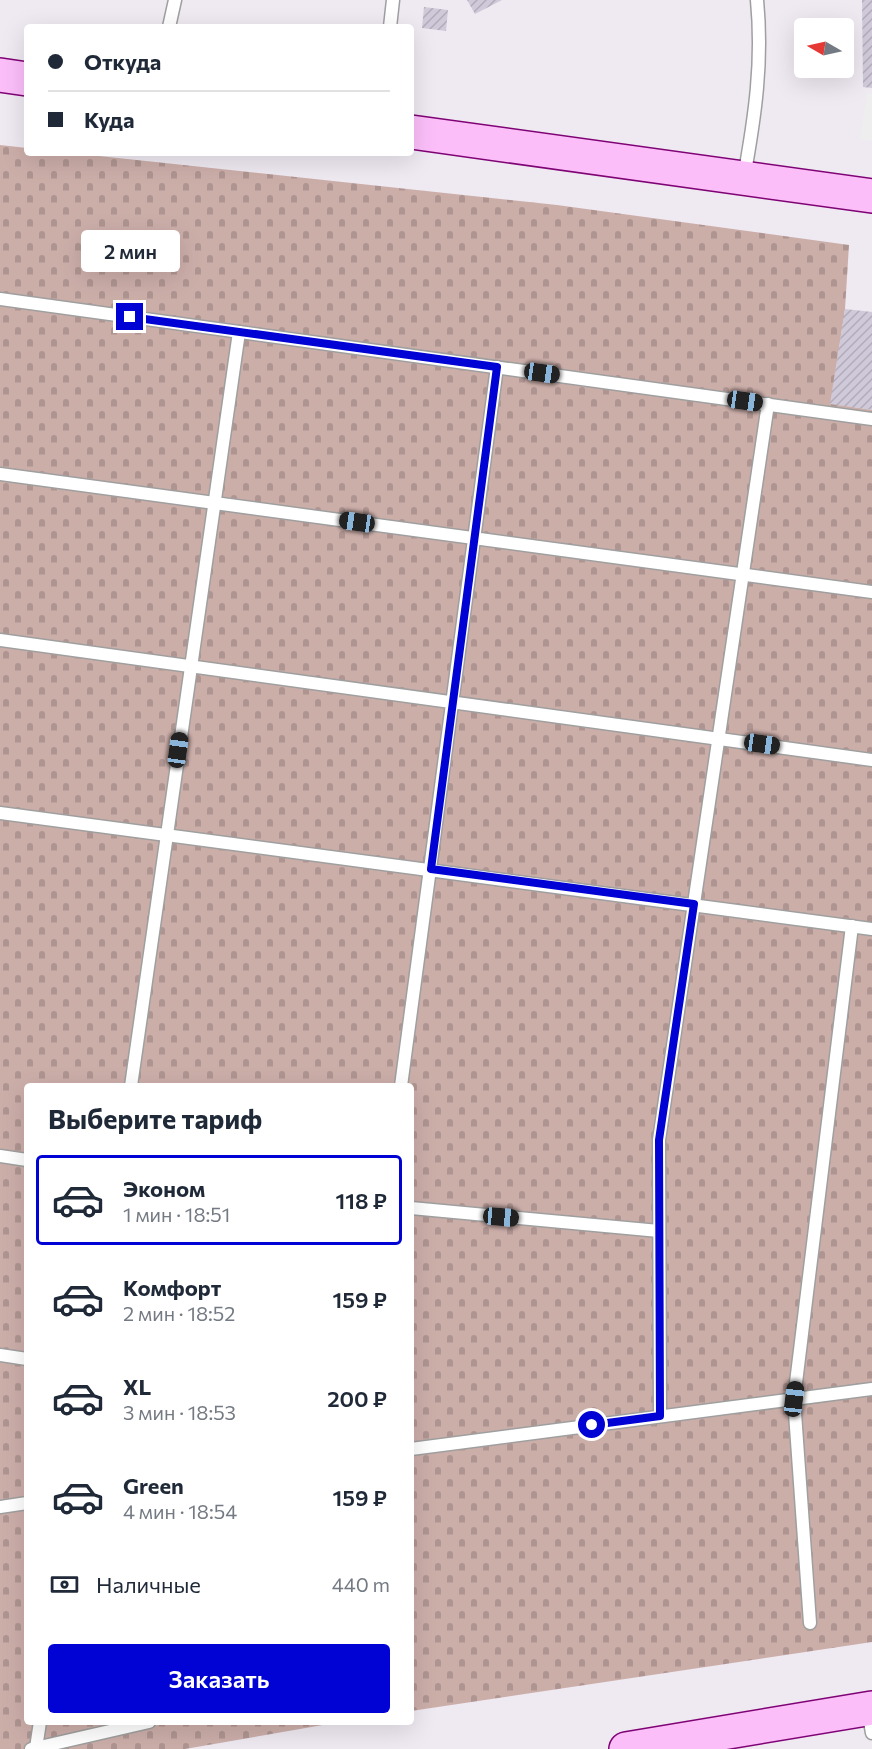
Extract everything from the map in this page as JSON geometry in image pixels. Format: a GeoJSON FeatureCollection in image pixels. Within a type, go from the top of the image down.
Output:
{"type":"FeatureCollection","features":[{"type":"Feature","properties":{"kind":"main road"},"geometry":{"type":"LineString","coordinates":[[0,75],[24,79]]}},
{"type":"Feature","properties":{"kind":"main road"},"geometry":{"type":"LineString","coordinates":[[414,132],[872,196]]}},
{"type":"Feature","properties":{"kind":"main road"},"geometry":{"type":"LineString","coordinates":[[626,1749],[871,1716]]}},
{"type":"Feature","properties":{"kind":"lane"},"geometry":{"type":"LineString","coordinates":[[171,24],[175,0]]}},
{"type":"Feature","properties":{"kind":"lane"},"geometry":{"type":"LineString","coordinates":[[390,24],[393,0]]}},
{"type":"Feature","properties":{"kind":"lane"},"geometry":{"type":"LineString","coordinates":[[744,178],[756,108],[760,55],[757,0]]}},
{"type":"Feature","properties":{"kind":"lane"},"geometry":{"type":"LineString","coordinates":[[0,299],[872,418]]}},
{"type":"Feature","properties":{"kind":"lane"},"geometry":{"type":"LineString","coordinates":[[131,1083],[239,332]]}},
{"type":"Feature","properties":{"kind":"lane"},"geometry":{"type":"LineString","coordinates":[[401,1083],[497,367]]}},
{"type":"Feature","properties":{"kind":"lane"},"geometry":{"type":"LineString","coordinates":[[660,1416],[659,1140],[741,574],[768,404]]}},
{"type":"Feature","properties":{"kind":"lane"},"geometry":{"type":"LineString","coordinates":[[0,474],[872,592]]}},
{"type":"Feature","properties":{"kind":"lane"},"geometry":{"type":"LineString","coordinates":[[0,640],[872,760]]}},
{"type":"Feature","properties":{"kind":"lane"},"geometry":{"type":"LineString","coordinates":[[0,813],[872,928]]}},
{"type":"Feature","properties":{"kind":"lane"},"geometry":{"type":"LineString","coordinates":[[810,1623],[794,1399],[852,926]]}},
{"type":"Feature","properties":{"kind":"lane"},"geometry":{"type":"LineString","coordinates":[[0,1156],[24,1160]]}},
{"type":"Feature","properties":{"kind":"lane"},"geometry":{"type":"LineString","coordinates":[[414,1208],[659,1231]]}},
{"type":"Feature","properties":{"kind":"lane"},"geometry":{"type":"LineString","coordinates":[[0,1355],[24,1359]]}},
{"type":"Feature","properties":{"kind":"lane"},"geometry":{"type":"LineString","coordinates":[[414,1449],[872,1389]]}},
{"type":"Feature","properties":{"kind":"lane"},"geometry":{"type":"LineString","coordinates":[[0,1507],[24,1503]]}},
{"type":"Feature","properties":{"kind":"lane"},"geometry":{"type":"LineString","coordinates":[[39,1725],[33,1748],[136,1725]]}},
{"type":"Feature","properties":{"kind":"green space"},"geometry":{"type":"Polygon","coordinates":[[[0,145],[24,148],[24,156],[99,156],[557,205],[849,245],[845,309],[831,403],[872,410],[872,1642],[414,1711],[414,1083],[24,1083],[24,1725],[323,1725],[185,1749],[0,1749],[0,145]]]}},
{"type":"Feature","properties":{"kind":"shaded area"},"geometry":{"type":"Polygon","coordinates":[[[867,93],[872,94],[872,141],[860,139],[867,93]]]}},
{"type":"Feature","properties":{"kind":"building"},"geometry":{"type":"Polygon","coordinates":[[[467,0],[502,0],[475,14],[467,0]]]}},
{"type":"Feature","properties":{"kind":"building"},"geometry":{"type":"Polygon","coordinates":[[[862,0],[872,0],[872,88],[863,87],[862,0]]]}},
{"type":"Feature","properties":{"kind":"building"},"geometry":{"type":"Polygon","coordinates":[[[424,7],[448,10],[446,31],[422,28],[424,7]]]}},
{"type":"Feature","properties":{"kind":"building"},"geometry":{"type":"Polygon","coordinates":[[[845,309],[872,312],[872,410],[830,404],[845,309]]]}},
{"type":"Feature","properties":{"kind":"route"},"geometry":{"type":"LineString","coordinates":[[130,317],[497,367],[431,869],[694,904],[665,1086],[659,1140],[660,1416],[592,1425]]}}]}
